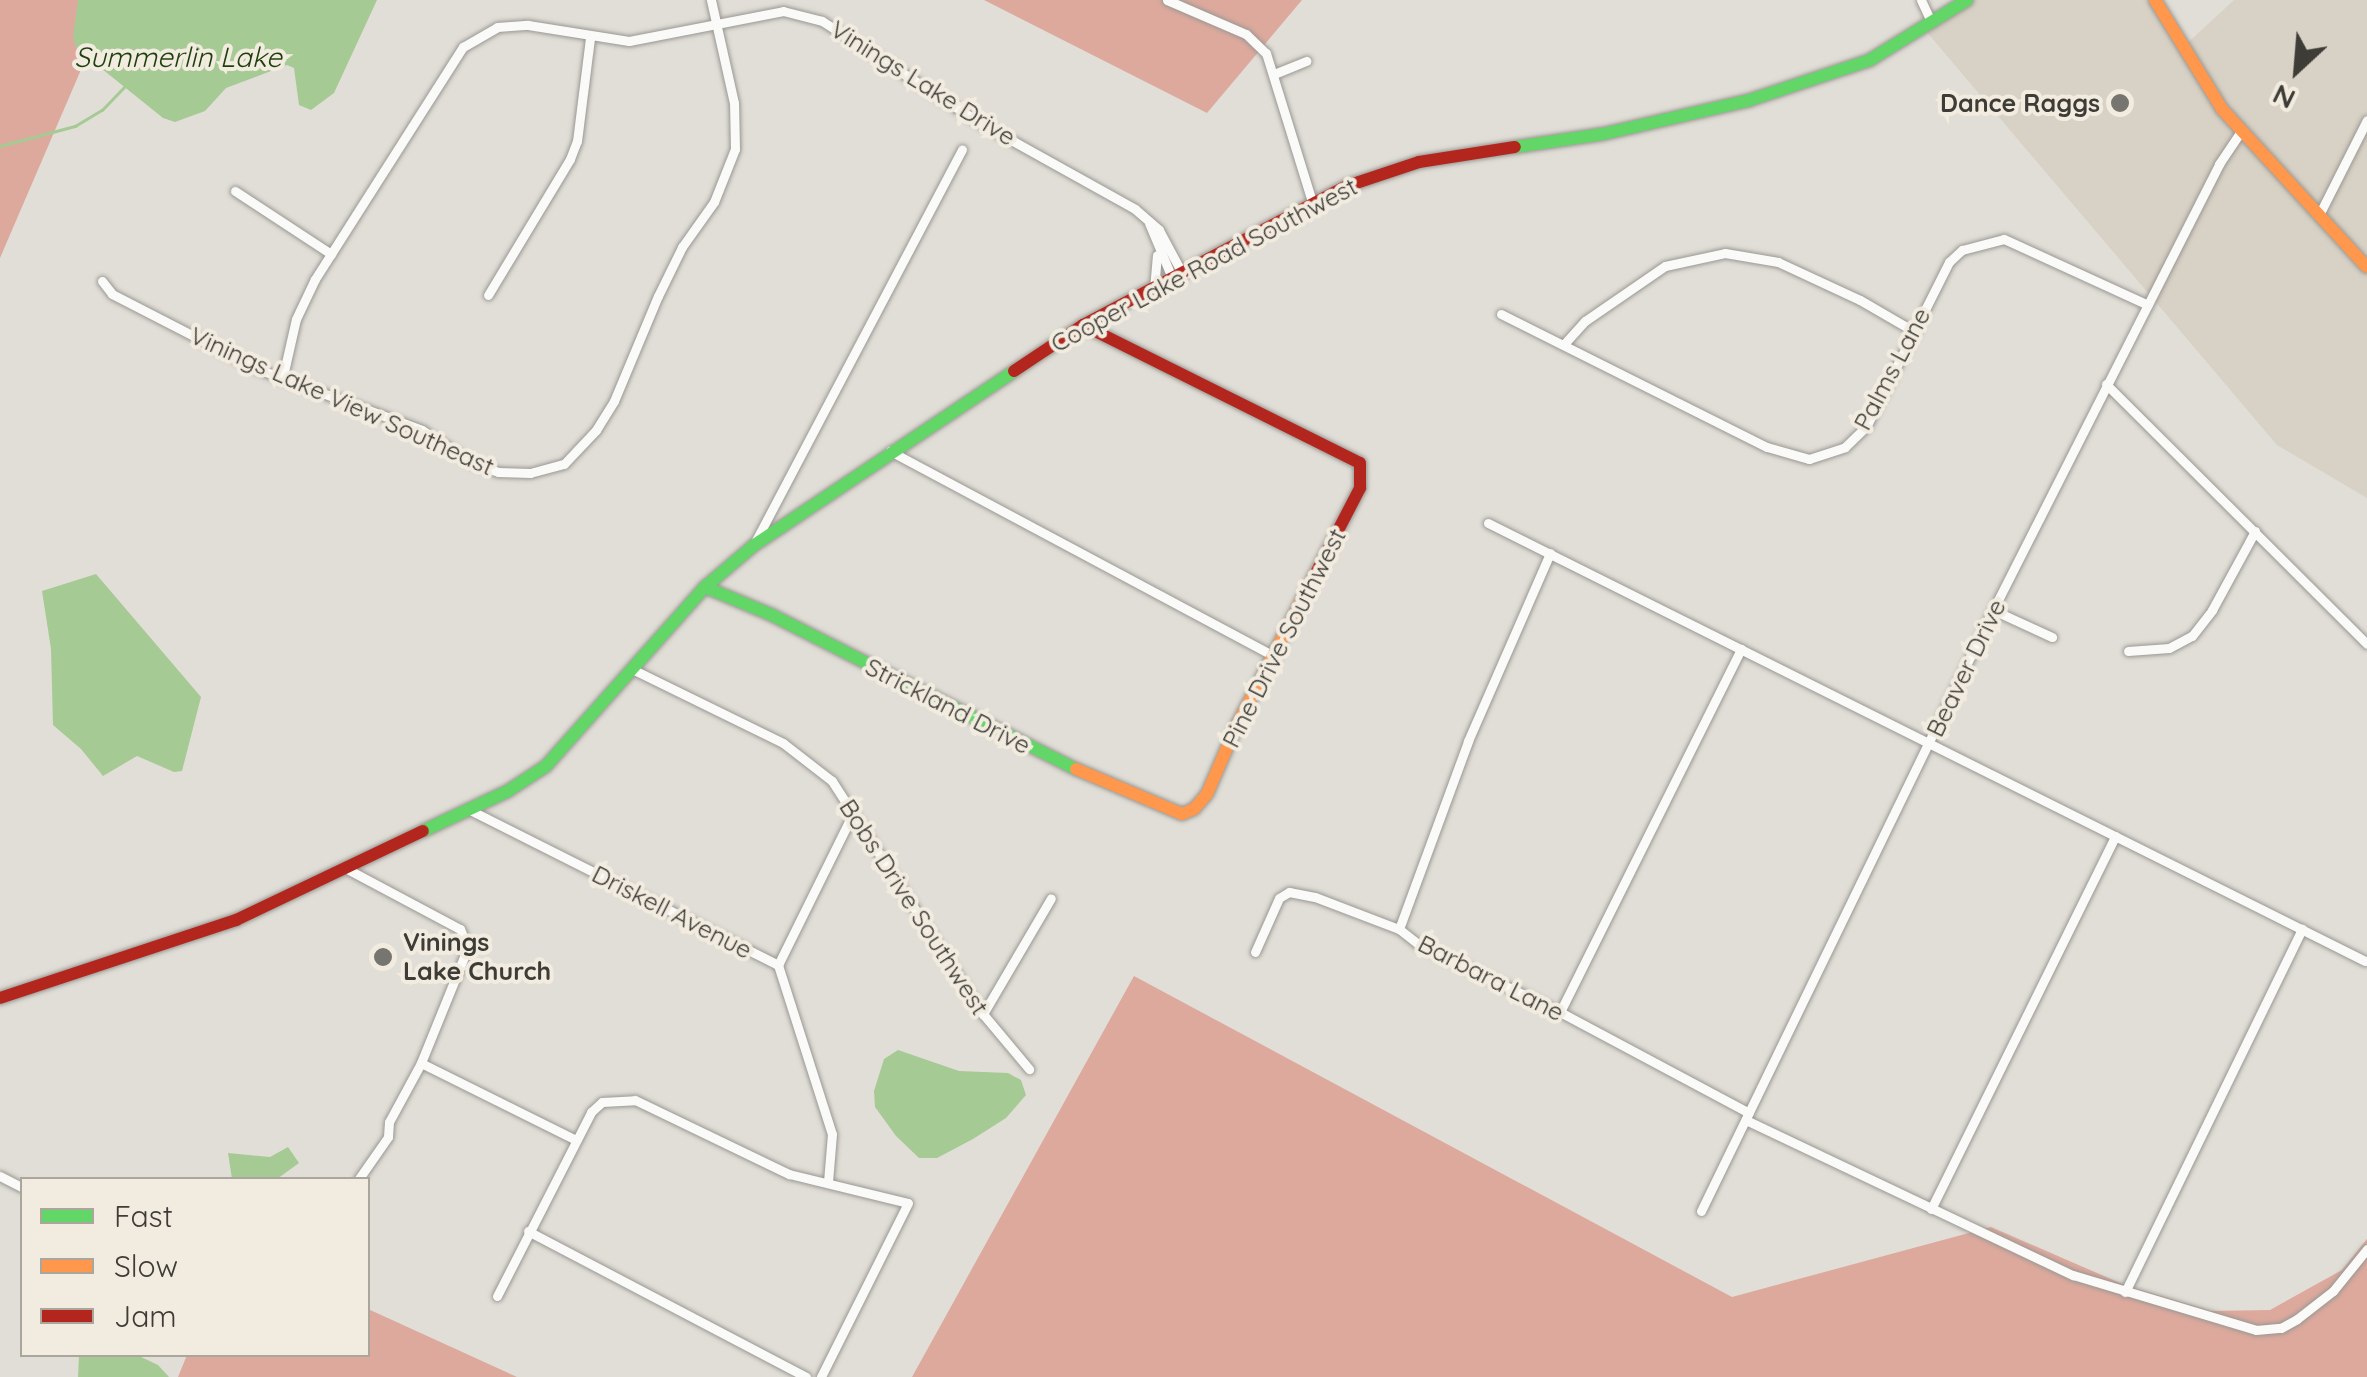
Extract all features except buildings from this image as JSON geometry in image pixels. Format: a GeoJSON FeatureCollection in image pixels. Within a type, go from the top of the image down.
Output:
{"type":"FeatureCollection","features":[{"type":"Feature","properties":{"kind":"street","name":"Vinings Lake View Southeast"},"geometry":{"type":"LineString","coordinates":[[102,281],[112,294],[258,369],[422,430],[455,454],[498,472],[530,474],[564,464],[596,430],[614,401],[658,296],[682,247],[714,202],[736,150],[734,104],[711,0]]}},
{"type":"Feature","properties":{"kind":"street"},"geometry":{"type":"LineString","coordinates":[[1167,0],[1246,34],[1266,53],[1313,205]]}},
{"type":"Feature","properties":{"kind":"street"},"geometry":{"type":"LineString","coordinates":[[1921,0],[1930,19]]}},
{"type":"Feature","properties":{"kind":"street","name":"Cooper Lake Road Southwest"},"geometry":{"type":"LineString","coordinates":[[0,998],[236,920],[472,812],[546,766],[705,586],[753,546],[1083,325],[1347,186],[1419,162],[1603,134],[1750,100],[1870,60],[1930,19],[1967,0]]}},
{"type":"Feature","properties":{"kind":"street"},"geometry":{"type":"LineString","coordinates":[[2155,0],[2186,56],[2241,131],[2367,268]]}},
{"type":"Feature","properties":{"kind":"street","name":"Vinings Lake Drive"},"geometry":{"type":"LineString","coordinates":[[282,376],[296,318],[331,254],[464,47],[498,27],[528,25],[590,38],[629,41],[783,11],[822,20],[977,121],[1109,191],[1159,230],[1178,278]]}},
{"type":"Feature","properties":{"kind":"street"},"geometry":{"type":"LineString","coordinates":[[488,295],[570,159],[590,38]]}},
{"type":"Feature","properties":{"kind":"street"},"geometry":{"type":"LineString","coordinates":[[1274,74],[1307,61]]}},
{"type":"Feature","properties":{"kind":"street"},"geometry":{"type":"LineString","coordinates":[[2319,216],[2367,120]]}},
{"type":"Feature","properties":{"kind":"street","name":"Beaver Drive"},"geometry":{"type":"LineString","coordinates":[[1701,1211],[2106,384],[2241,131]]}},
{"type":"Feature","properties":{"kind":"street"},"geometry":{"type":"LineString","coordinates":[[753,546],[962,150]]}},
{"type":"Feature","properties":{"kind":"street"},"geometry":{"type":"LineString","coordinates":[[235,191],[331,254]]}},
{"type":"Feature","properties":{"kind":"street"},"geometry":{"type":"LineString","coordinates":[[1149,223],[1159,275],[1154,290]]}},
{"type":"Feature","properties":{"kind":"street","name":"Palms Lane"},"geometry":{"type":"LineString","coordinates":[[1501,314],[1766,447],[1809,459],[1845,447],[1866,427],[1949,262],[1979,242],[2004,238],[2148,304]]}},
{"type":"Feature","properties":{"kind":"street"},"geometry":{"type":"LineString","coordinates":[[1156,247],[1178,278]]}},
{"type":"Feature","properties":{"kind":"street"},"geometry":{"type":"LineString","coordinates":[[1565,343],[1585,321],[1665,266],[1725,253],[1778,262],[1860,300],[1915,332]]}},
{"type":"Feature","properties":{"kind":"street","name":"Pine Drive Southwest"},"geometry":{"type":"LineString","coordinates":[[1083,325],[1360,464],[1360,488],[1207,794],[1194,809]]}},
{"type":"Feature","properties":{"kind":"street"},"geometry":{"type":"LineString","coordinates":[[2106,384],[2367,644]]}},
{"type":"Feature","properties":{"kind":"street"},"geometry":{"type":"LineString","coordinates":[[890,451],[1274,657]]}},
{"type":"Feature","properties":{"kind":"street"},"geometry":{"type":"LineString","coordinates":[[1488,523],[2365,962]]}},
{"type":"Feature","properties":{"kind":"street"},"geometry":{"type":"LineString","coordinates":[[2128,650],[2169,648],[2192,636],[2212,610],[2255,531]]}},
{"type":"Feature","properties":{"kind":"street"},"geometry":{"type":"LineString","coordinates":[[1399,929],[1468,741],[1550,553]]}},
{"type":"Feature","properties":{"kind":"street","name":"Strickland Drive"},"geometry":{"type":"LineString","coordinates":[[705,586],[772,615],[1112,787],[1182,814],[1194,809]]}},
{"type":"Feature","properties":{"kind":"street"},"geometry":{"type":"LineString","coordinates":[[1993,610],[2052,637]]}},
{"type":"Feature","properties":{"kind":"street"},"geometry":{"type":"LineString","coordinates":[[1560,1012],[1741,649]]}},
{"type":"Feature","properties":{"kind":"street","name":"Bobs Drive Southwest"},"geometry":{"type":"LineString","coordinates":[[634,670],[783,743],[832,782],[983,1014],[1029,1069]]}},
{"type":"Feature","properties":{"kind":"street","name":"Driskell Avenue"},"geometry":{"type":"LineString","coordinates":[[472,812],[778,965],[832,1134],[828,1182]]}},
{"type":"Feature","properties":{"kind":"street"},"geometry":{"type":"LineString","coordinates":[[778,965],[853,813]]}},
{"type":"Feature","properties":{"kind":"street"},"geometry":{"type":"LineString","coordinates":[[1930,1208],[2115,836]]}},
{"type":"Feature","properties":{"kind":"street"},"geometry":{"type":"LineString","coordinates":[[349,870],[466,935],[466,955],[422,1063],[388,1122],[388,1137],[360,1177]]}},
{"type":"Feature","properties":{"kind":"street","name":"Barbara Lane"},"geometry":{"type":"LineString","coordinates":[[1255,952],[1272,908],[1288,892],[1315,896],[1399,929],[1418,944],[1560,1012],[1748,1116],[2003,1245],[2125,1292],[2226,1324],[2256,1330],[2281,1328],[2333,1291],[2367,1249]]}},
{"type":"Feature","properties":{"kind":"street"},"geometry":{"type":"LineString","coordinates":[[983,1014],[1051,898]]}},
{"type":"Feature","properties":{"kind":"street"},"geometry":{"type":"LineString","coordinates":[[2125,1292],[2302,929]]}},
{"type":"Feature","properties":{"kind":"street"},"geometry":{"type":"LineString","coordinates":[[422,1063],[576,1140]]}},
{"type":"Feature","properties":{"kind":"street"},"geometry":{"type":"LineString","coordinates":[[496,1296],[576,1140],[602,1102],[635,1100],[789,1174],[908,1203],[821,1377]]}},
{"type":"Feature","properties":{"kind":"street"},"geometry":{"type":"LineString","coordinates":[[528,1232],[806,1377]]}},
{"type":"Feature","properties":{"kind":"shaded area"},"geometry":{"type":"Polygon","coordinates":[[[0,0],[79,0],[80,72],[0,258],[0,0]]]}},
{"type":"Feature","properties":{"kind":"shaded area"},"geometry":{"type":"Polygon","coordinates":[[[984,0],[1302,0],[1207,113],[984,0]]]}},
{"type":"Feature","properties":{"kind":"shaded area"},"geometry":{"type":"Polygon","coordinates":[[[1963,0],[2159,0],[2182,48],[2234,0],[2367,0],[2367,498],[2277,445],[1920,24],[1963,0]]]}},
{"type":"Feature","properties":{"kind":"shaded area"},"geometry":{"type":"Polygon","coordinates":[[[1134,976],[1732,1297],[1991,1227],[2127,1286],[2211,1311],[2270,1310],[2342,1270],[2367,1239],[2367,1377],[912,1377],[1134,976]]]}},
{"type":"Feature","properties":{"kind":"shaded area"},"geometry":{"type":"Polygon","coordinates":[[[370,1310],[517,1377],[178,1377],[186,1357],[370,1357],[370,1310]]]}},
{"type":"Feature","properties":{"kind":"water","name":"Summerlin Lake"},"geometry":{"type":"Polygon","coordinates":[[[78,0],[377,0],[334,93],[311,110],[299,105],[294,68],[287,65],[226,88],[205,111],[175,122],[163,118],[76,48],[73,37],[78,0]]]}},
{"type":"Feature","properties":{"kind":"water"},"geometry":{"type":"Polygon","coordinates":[[[96,574],[201,697],[182,771],[174,772],[137,756],[103,776],[81,749],[53,725],[51,649],[42,591],[96,574]]]}},
{"type":"Feature","properties":{"kind":"water"},"geometry":{"type":"Polygon","coordinates":[[[898,1050],[959,1071],[1008,1073],[1021,1080],[1026,1095],[1006,1118],[973,1139],[937,1158],[919,1158],[896,1136],[875,1107],[874,1091],[884,1059],[898,1050]]]}},
{"type":"Feature","properties":{"kind":"water"},"geometry":{"type":"Polygon","coordinates":[[[288,1147],[299,1163],[280,1177],[232,1177],[228,1153],[270,1157],[288,1147]]]}},
{"type":"Feature","properties":{"kind":"water"},"geometry":{"type":"Polygon","coordinates":[[[79,1357],[141,1357],[158,1365],[169,1377],[78,1377],[79,1357]]]}},
{"type":"Feature","properties":{"kind":"waterway"},"geometry":{"type":"LineString","coordinates":[[0,146],[75,126],[102,110],[124,87]]}},
{"type":"Feature","properties":{"kind":"traffic: fast"},"geometry":{"type":"LineString","coordinates":[[1515,147],[1603,134],[1750,100],[1870,60],[1967,0]]}},
{"type":"Feature","properties":{"kind":"traffic: fast"},"geometry":{"type":"LineString","coordinates":[[423,831],[508,791],[546,766],[705,587],[753,546],[1014,371]]}},
{"type":"Feature","properties":{"kind":"traffic: fast"},"geometry":{"type":"LineString","coordinates":[[705,587],[772,615],[1076,769]]}},
{"type":"Feature","properties":{"kind":"traffic: slow"},"geometry":{"type":"LineString","coordinates":[[2155,0],[2222,109],[2367,267]]}},
{"type":"Feature","properties":{"kind":"traffic: slow"},"geometry":{"type":"LineString","coordinates":[[1076,769],[1182,814],[1194,809],[1207,794],[1236,727],[1317,571]]}},
{"type":"Feature","properties":{"kind":"traffic: jam"},"geometry":{"type":"LineString","coordinates":[[1014,371],[1083,325],[1347,186],[1419,162],[1515,147]]}},
{"type":"Feature","properties":{"kind":"traffic: jam"},"geometry":{"type":"LineString","coordinates":[[1083,325],[1360,463],[1360,488],[1317,571]]}},
{"type":"Feature","properties":{"kind":"traffic: jam"},"geometry":{"type":"LineString","coordinates":[[0,998],[236,920],[423,831]]}},
{"type":"Feature","properties":{"kind":"place","name":"Dance Raggs"},"geometry":{"type":"Point","coordinates":[2120,103]}},
{"type":"Feature","properties":{"kind":"place","name":"Vinings Lake Church"},"geometry":{"type":"Point","coordinates":[383,957]}}]}
